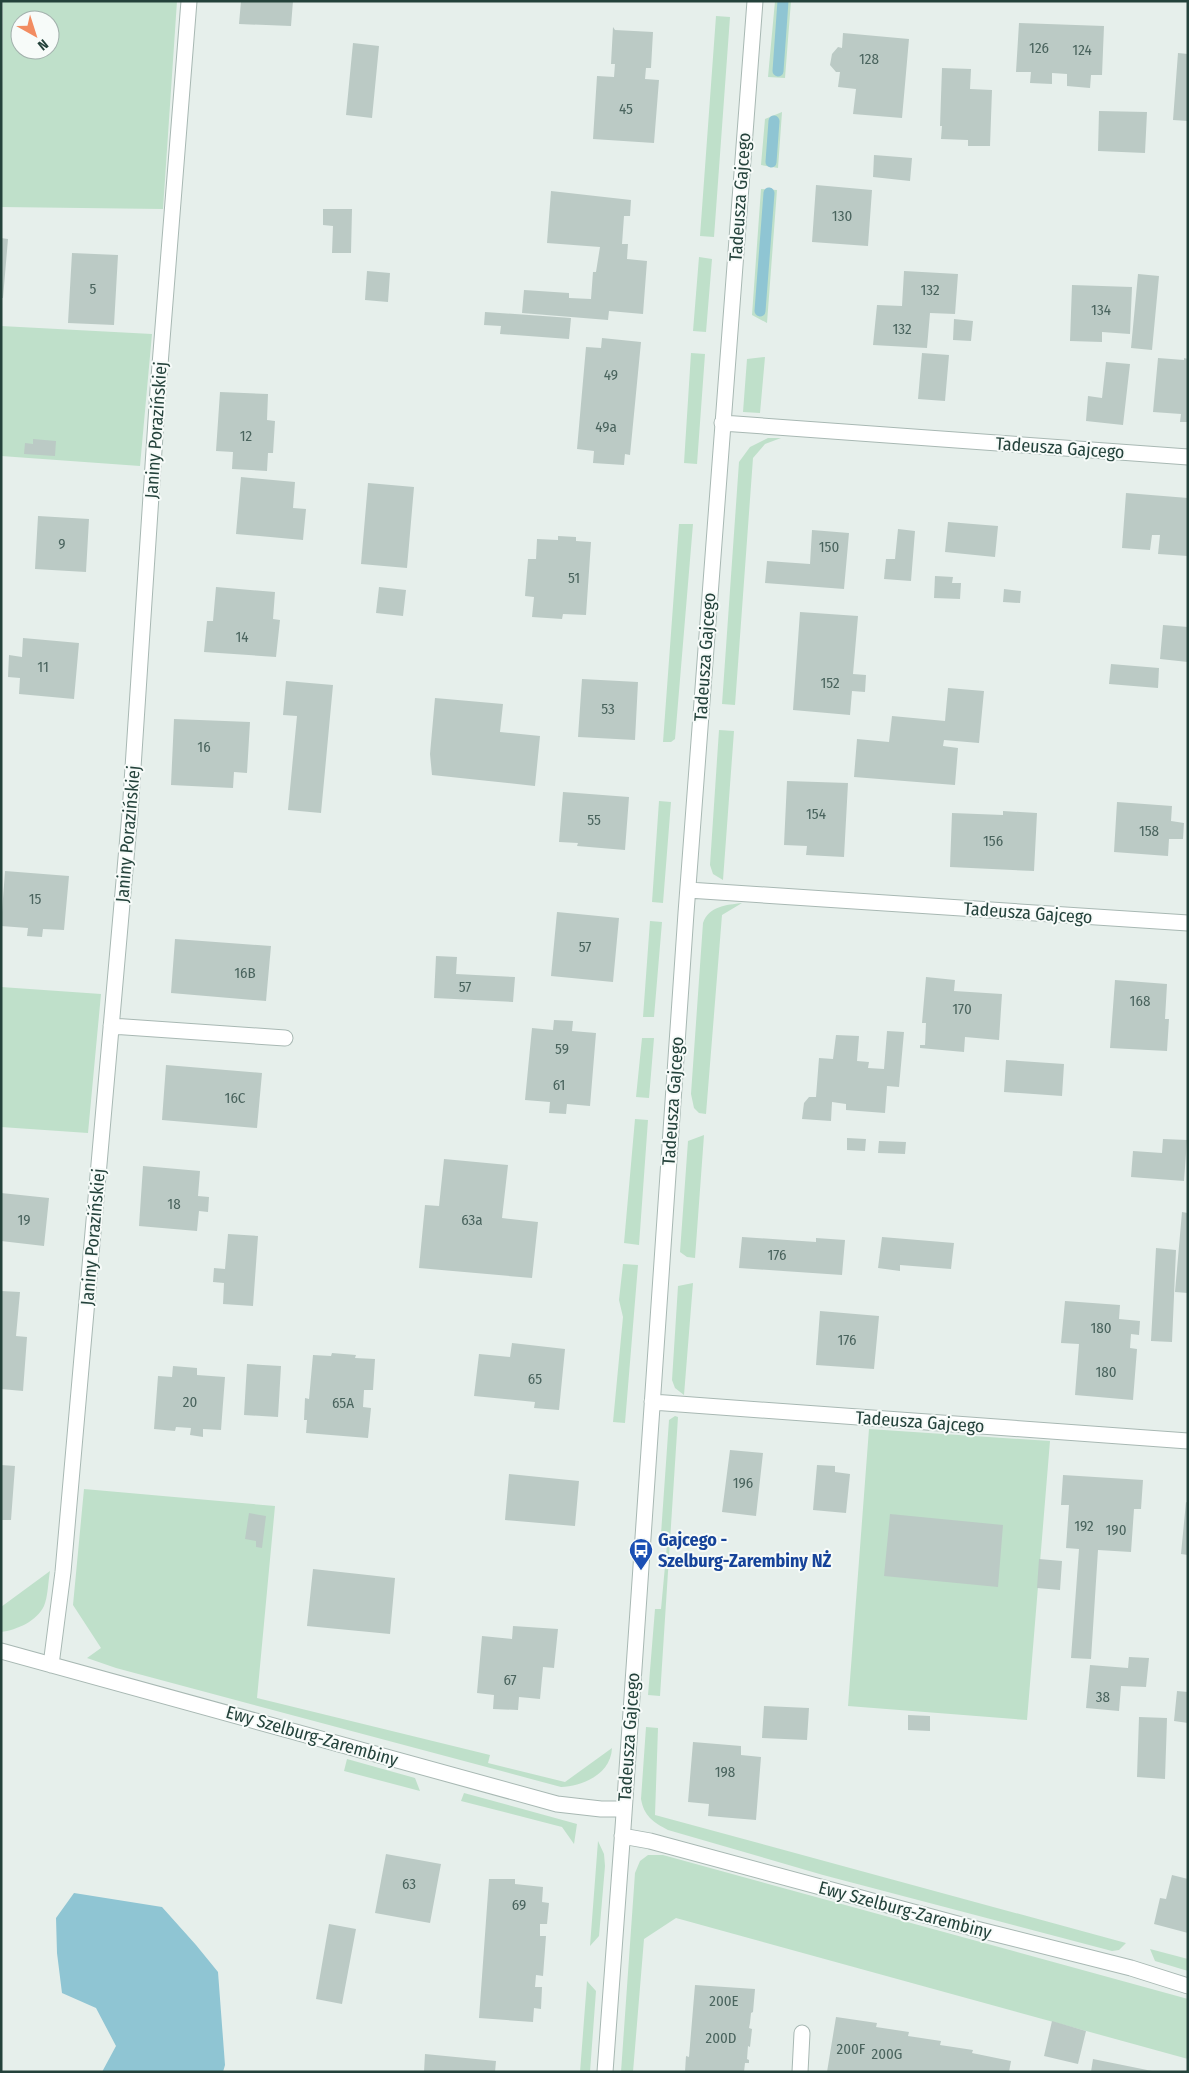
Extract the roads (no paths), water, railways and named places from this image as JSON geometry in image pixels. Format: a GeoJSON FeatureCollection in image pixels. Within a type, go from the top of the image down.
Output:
{"type":"FeatureCollection","features":[{"type":"Feature","properties":{"kind":"street","name":"Janiny Porazińskiej"},"geometry":{"type":"LineString","coordinates":[[51,1665],[63,1572],[130,814],[158,390],[189,1]]}},
{"type":"Feature","properties":{"kind":"street","name":"Tadeusza Gajcego"},"geometry":{"type":"LineString","coordinates":[[604,2072],[722,423],[755,1]]}},
{"type":"Feature","properties":{"kind":"street","name":"Tadeusza Gajcego"},"geometry":{"type":"LineString","coordinates":[[722,423],[1188,457]]}},
{"type":"Feature","properties":{"kind":"street","name":"Tadeusza Gajcego"},"geometry":{"type":"LineString","coordinates":[[688,890],[1188,924]]}},
{"type":"Feature","properties":{"kind":"street"},"geometry":{"type":"LineString","coordinates":[[111,1026],[285,1038]]}},
{"type":"Feature","properties":{"kind":"street","name":"Tadeusza Gajcego"},"geometry":{"type":"LineString","coordinates":[[652,1402],[1188,1441]]}},
{"type":"Feature","properties":{"kind":"street","name":"Ewy Szelburg-Zarembiny"},"geometry":{"type":"LineString","coordinates":[[1,1651],[557,1804],[601,1809],[624,1809]]}},
{"type":"Feature","properties":{"kind":"street","name":"Ewy Szelburg-Zarembiny"},"geometry":{"type":"LineString","coordinates":[[622,1836],[650,1841],[980,1930],[1131,1968],[1188,1986]]}},
{"type":"Feature","properties":{"kind":"street"},"geometry":{"type":"LineString","coordinates":[[800,2072],[802,2033]]}},
{"type":"Feature","properties":{"kind":"water"},"geometry":{"type":"Polygon","coordinates":[[[74,1893],[162,1907],[196,1945],[218,1972],[225,2065],[223,2072],[102,2072],[116,2046],[96,2008],[62,1993],[57,1953],[56,1918],[74,1893]]]}},
{"type":"Feature","properties":{"kind":"waterway"},"geometry":{"type":"LineString","coordinates":[[778,71],[783,1]]}},
{"type":"Feature","properties":{"kind":"waterway"},"geometry":{"type":"LineString","coordinates":[[771,162],[774,121]]}},
{"type":"Feature","properties":{"kind":"waterway"},"geometry":{"type":"LineString","coordinates":[[760,311],[769,193]]}},
{"type":"Feature","properties":{"kind":"place","name":"Gajcego - Szelburg-Zarembiny NŻ"},"geometry":{"type":"Point","coordinates":[641,1571]}}]}
